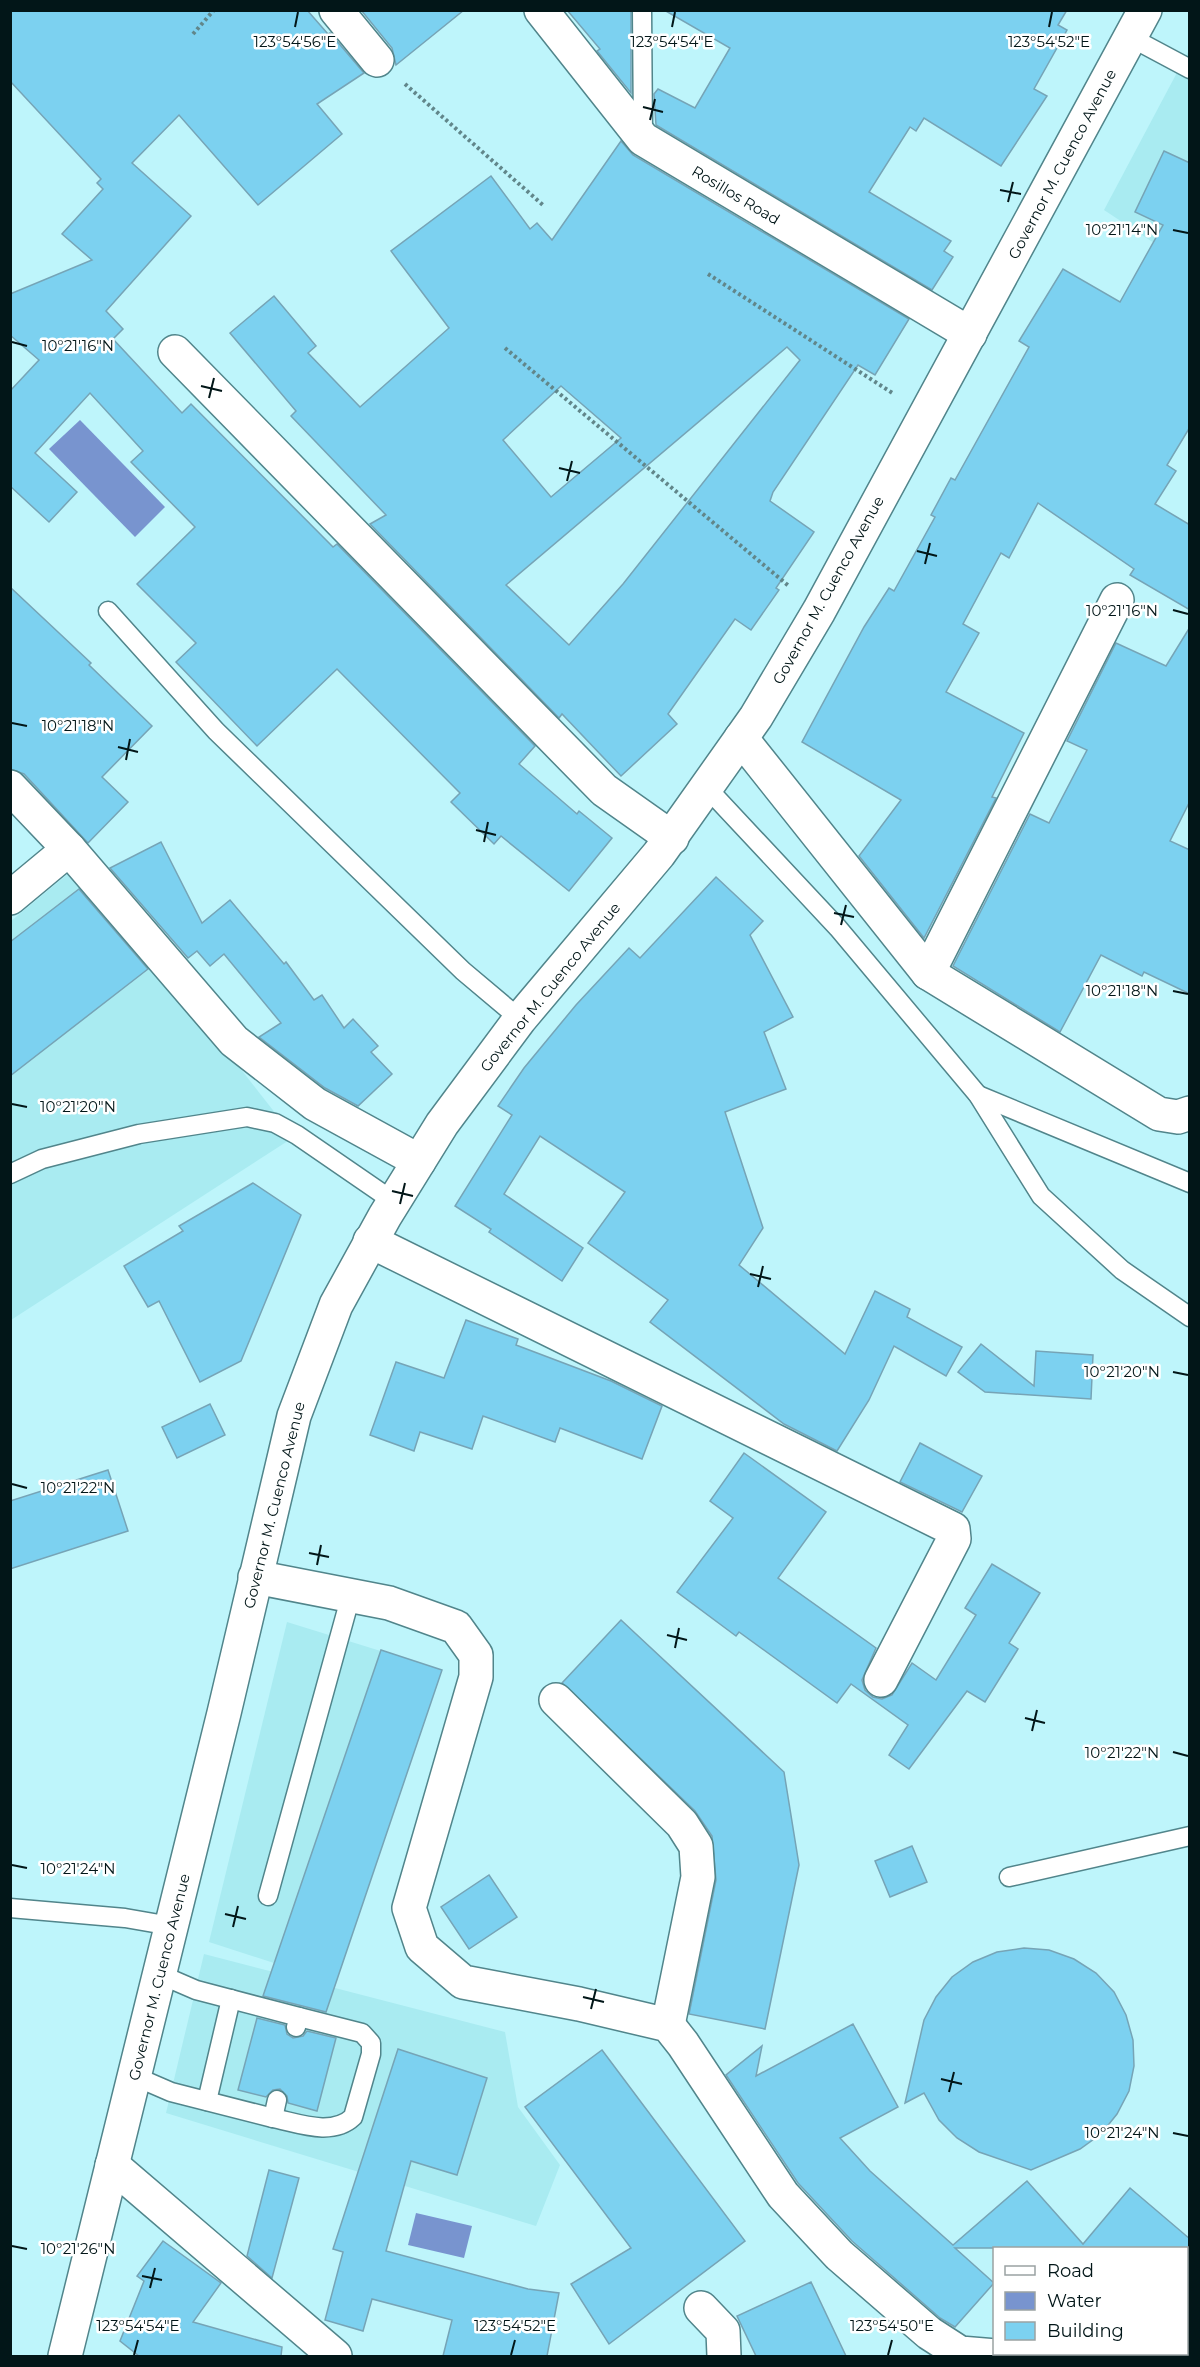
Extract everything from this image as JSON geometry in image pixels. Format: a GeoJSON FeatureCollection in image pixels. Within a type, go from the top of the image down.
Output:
{"type":"FeatureCollection","features":[{"type":"Feature","properties":{"kind":"street","name":"Rosillos Road"},"geometry":{"type":"LineString","coordinates":[[541,10],[643,139],[970,334]]}},
{"type":"Feature","properties":{"kind":"street"},"geometry":{"type":"LineString","coordinates":[[331,18],[377,60]]}},
{"type":"Feature","properties":{"kind":"street","name":"Governor M. Cuenco Avenue"},"geometry":{"type":"LineString","coordinates":[[65,2356],[294,1416],[336,1305],[393,1201],[442,1124],[520,1019],[672,837],[708,789],[741,738],[819,611],[1137,24]]}},
{"type":"Feature","properties":{"kind":"street"},"geometry":{"type":"LineString","coordinates":[[176,352],[604,790],[672,837]]}},
{"type":"Feature","properties":{"kind":"street"},"geometry":{"type":"LineString","coordinates":[[928,973],[1117,600]]}},
{"type":"Feature","properties":{"kind":"street"},"geometry":{"type":"LineString","coordinates":[[741,738],[928,973],[1159,1114],[1178,1117],[1190,1113]]}},
{"type":"Feature","properties":{"kind":"street"},"geometry":{"type":"LineString","coordinates":[[10,788],[69,849],[234,1041],[315,1104],[419,1161]]}},
{"type":"Feature","properties":{"kind":"street"},"geometry":{"type":"LineString","coordinates":[[10,898],[69,849]]}},
{"type":"Feature","properties":{"kind":"street"},"geometry":{"type":"LineString","coordinates":[[370,1241],[953,1529],[954,1539],[880,1680]]}},
{"type":"Feature","properties":{"kind":"street"},"geometry":{"type":"LineString","coordinates":[[255,1577],[390,1603],[456,1627],[476,1655],[476,1677],[409,1908],[422,1947],[463,1982],[579,2004],[668,2025],[783,2194],[839,2255],[929,2333],[960,2353],[998,2355]]}},
{"type":"Feature","properties":{"kind":"street"},"geometry":{"type":"LineString","coordinates":[[556,1700],[682,1824],[696,1846],[698,1877],[668,2025]]}},
{"type":"Feature","properties":{"kind":"street"},"geometry":{"type":"LineString","coordinates":[[112,2165],[335,2356]]}},
{"type":"Feature","properties":{"kind":"street"},"geometry":{"type":"LineString","coordinates":[[701,2308],[723,2331],[724,2356]]}},
{"type":"Feature","properties":{"kind":"lane"},"geometry":{"type":"LineString","coordinates":[[642,10],[643,139]]}},
{"type":"Feature","properties":{"kind":"lane"},"geometry":{"type":"LineString","coordinates":[[1137,24],[1190,69]]}},
{"type":"Feature","properties":{"kind":"lane"},"geometry":{"type":"LineString","coordinates":[[108,611],[216,731],[463,971],[520,1019]]}},
{"type":"Feature","properties":{"kind":"lane"},"geometry":{"type":"LineString","coordinates":[[708,789],[838,928],[978,1095],[1041,1196],[1122,1270],[1190,1317]]}},
{"type":"Feature","properties":{"kind":"lane"},"geometry":{"type":"LineString","coordinates":[[978,1095],[1190,1183]]}},
{"type":"Feature","properties":{"kind":"lane"},"geometry":{"type":"LineString","coordinates":[[10,1174],[42,1159],[140,1134],[247,1117],[275,1123],[297,1135],[393,1201]]}},
{"type":"Feature","properties":{"kind":"lane"},"geometry":{"type":"LineString","coordinates":[[268,1896],[351,1595]]}},
{"type":"Feature","properties":{"kind":"lane"},"geometry":{"type":"LineString","coordinates":[[1009,1878],[1190,1836]]}},
{"type":"Feature","properties":{"kind":"lane"},"geometry":{"type":"LineString","coordinates":[[10,1908],[125,1918],[171,1926]]}},
{"type":"Feature","properties":{"kind":"lane"},"geometry":{"type":"LineString","coordinates":[[134,2076],[171,2092],[207,2101],[275,2109],[321,2127],[335,2127],[346,2124],[353,2117],[371,2054],[371,2043],[362,2033],[298,2022],[231,1999],[196,1990],[159,1974]]}},
{"type":"Feature","properties":{"kind":"lane"},"geometry":{"type":"LineString","coordinates":[[207,2101],[231,1999]]}},
{"type":"Feature","properties":{"kind":"path"},"geometry":{"type":"LineString","coordinates":[[193,34],[214,10]]}},
{"type":"Feature","properties":{"kind":"path"},"geometry":{"type":"LineString","coordinates":[[377,60],[543,206]]}},
{"type":"Feature","properties":{"kind":"path"},"geometry":{"type":"LineString","coordinates":[[708,274],[925,413]]}},
{"type":"Feature","properties":{"kind":"path"},"geometry":{"type":"LineString","coordinates":[[506,348],[819,611]]}},
{"type":"Feature","properties":{"kind":"shaded area"},"geometry":{"type":"Polygon","coordinates":[[[1189,50],[1189,266],[1104,210],[1189,50]]]}},
{"type":"Feature","properties":{"kind":"shaded area"},"geometry":{"type":"Polygon","coordinates":[[[80,864],[294,1137],[11,1320],[11,921],[80,864]]]}},
{"type":"Feature","properties":{"kind":"shaded area"},"geometry":{"type":"Polygon","coordinates":[[[287,1622],[442,1670],[274,1963],[209,1942],[287,1622]]]}},
{"type":"Feature","properties":{"kind":"shaded area"},"geometry":{"type":"Polygon","coordinates":[[[204,1954],[505,2032],[518,2107],[560,2165],[536,2226],[166,2113],[204,1954]]]}},
{"type":"Feature","properties":{"kind":"water"},"geometry":{"type":"Polygon","coordinates":[[[80,420],[165,507],[135,537],[49,449],[80,420]]]}},
{"type":"Feature","properties":{"kind":"water"},"geometry":{"type":"Polygon","coordinates":[[[416,2213],[472,2226],[464,2258],[408,2245],[416,2213]]]}},
{"type":"Feature","properties":{"kind":"building"},"geometry":{"type":"Polygon","coordinates":[[[10,10],[307,10],[364,73],[317,104],[342,134],[258,205],[179,115],[132,163],[191,216],[106,311],[123,329],[113,339],[182,413],[191,404],[333,547],[337,544],[535,746],[519,764],[577,814],[579,811],[612,838],[569,891],[501,836],[494,844],[451,802],[460,793],[337,669],[257,746],[176,662],[196,643],[137,584],[195,527],[131,462],[143,451],[90,393],[35,453],[77,492],[49,522],[10,486],[10,391],[39,360],[10,335],[10,294],[92,260],[62,234],[103,189],[97,183],[101,179],[10,81],[10,10]]]}},
{"type":"Feature","properties":{"kind":"building"},"geometry":{"type":"Polygon","coordinates":[[[361,10],[464,10],[396,65],[392,48],[361,10]]]}},
{"type":"Feature","properties":{"kind":"building"},"geometry":{"type":"Polygon","coordinates":[[[567,10],[631,10],[631,93],[597,51],[600,49],[567,10]]]}},
{"type":"Feature","properties":{"kind":"building"},"geometry":{"type":"Polygon","coordinates":[[[664,10],[1067,10],[1058,25],[1067,30],[1034,89],[1047,96],[1001,166],[924,118],[916,131],[910,127],[869,192],[951,241],[944,251],[953,257],[932,290],[656,125],[654,94],[658,89],[695,108],[730,48],[664,10]]]}},
{"type":"Feature","properties":{"kind":"building"},"geometry":{"type":"Polygon","coordinates":[[[621,141],[633,155],[909,319],[875,375],[858,365],[773,492],[770,501],[814,532],[776,588],[779,590],[751,630],[735,619],[668,714],[677,724],[621,776],[562,714],[559,718],[370,524],[386,515],[291,416],[296,411],[230,333],[274,296],[316,346],[308,353],[360,407],[449,328],[391,251],[491,176],[530,229],[537,223],[552,240],[621,141]],[[787,347],[506,585],[569,645],[623,584],[800,360],[787,347]],[[561,386],[503,440],[551,497],[621,438],[561,386]]]}},
{"type":"Feature","properties":{"kind":"building"},"geometry":{"type":"Polygon","coordinates":[[[1164,151],[1190,163],[1190,427],[1167,465],[1176,471],[1155,504],[1190,525],[1190,610],[1130,575],[1134,569],[1038,503],[1009,558],[1001,553],[963,624],[979,633],[946,692],[1024,733],[992,797],[996,798],[924,938],[859,856],[901,800],[802,742],[864,627],[889,588],[894,591],[935,517],[931,515],[951,478],[955,480],[1029,347],[1019,341],[1063,269],[1120,302],[1163,225],[1135,212],[1164,151]]]}},
{"type":"Feature","properties":{"kind":"building"},"geometry":{"type":"Polygon","coordinates":[[[10,587],[91,663],[89,665],[152,726],[102,777],[128,802],[88,843],[24,774],[10,769],[10,587]]]}},
{"type":"Feature","properties":{"kind":"building"},"geometry":{"type":"Polygon","coordinates":[[[1190,627],[1190,801],[1170,841],[1190,850],[1190,994],[1144,972],[1142,976],[1101,955],[1060,1032],[953,966],[1030,814],[1049,823],[1087,750],[1067,741],[1116,643],[1166,666],[1190,627]]]}},
{"type":"Feature","properties":{"kind":"building"},"geometry":{"type":"Polygon","coordinates":[[[161,842],[202,923],[230,900],[284,964],[286,962],[314,1000],[322,995],[344,1028],[353,1019],[378,1046],[371,1052],[392,1074],[358,1106],[325,1088],[259,1037],[281,1023],[224,954],[210,966],[197,951],[188,958],[110,868],[161,842]]]}},
{"type":"Feature","properties":{"kind":"building"},"geometry":{"type":"Polygon","coordinates":[[[716,877],[763,921],[750,935],[793,1017],[764,1032],[786,1089],[725,1112],[763,1228],[739,1265],[845,1354],[875,1291],[910,1309],[907,1317],[962,1347],[946,1376],[894,1346],[869,1400],[837,1451],[784,1424],[650,1322],[668,1300],[588,1243],[625,1192],[540,1136],[504,1194],[583,1248],[562,1281],[489,1232],[491,1229],[455,1206],[512,1115],[498,1106],[524,1068],[576,1005],[629,948],[640,958],[716,877]]]}},
{"type":"Feature","properties":{"kind":"building"},"geometry":{"type":"Polygon","coordinates":[[[79,889],[148,969],[10,1076],[10,942],[79,889]]]}},
{"type":"Feature","properties":{"kind":"building"},"geometry":{"type":"Polygon","coordinates":[[[253,1183],[301,1215],[241,1361],[200,1382],[159,1301],[148,1307],[124,1266],[183,1231],[179,1226],[253,1183]]]}},
{"type":"Feature","properties":{"kind":"building"},"geometry":{"type":"Polygon","coordinates":[[[466,1320],[518,1339],[516,1345],[611,1381],[662,1406],[642,1459],[560,1428],[555,1442],[483,1416],[472,1449],[420,1432],[414,1451],[370,1435],[396,1362],[444,1378],[466,1320]]]}},
{"type":"Feature","properties":{"kind":"building"},"geometry":{"type":"Polygon","coordinates":[[[981,1344],[1034,1386],[1036,1351],[1093,1355],[1091,1399],[985,1392],[958,1372],[981,1344]]]}},
{"type":"Feature","properties":{"kind":"building"},"geometry":{"type":"Polygon","coordinates":[[[210,1404],[225,1435],[177,1458],[162,1427],[210,1404]]]}},
{"type":"Feature","properties":{"kind":"building"},"geometry":{"type":"Polygon","coordinates":[[[920,1443],[982,1476],[962,1512],[900,1482],[920,1443]]]}},
{"type":"Feature","properties":{"kind":"building"},"geometry":{"type":"Polygon","coordinates":[[[744,1453],[826,1512],[778,1578],[876,1648],[862,1680],[865,1690],[873,1697],[882,1699],[892,1695],[912,1663],[936,1680],[976,1615],[965,1608],[992,1564],[1040,1593],[1009,1643],[1018,1649],[985,1702],[967,1691],[909,1769],[889,1755],[908,1725],[851,1684],[837,1703],[739,1632],[736,1636],[677,1592],[733,1518],[710,1501],[744,1453]]]}},
{"type":"Feature","properties":{"kind":"building"},"geometry":{"type":"Polygon","coordinates":[[[108,1470],[128,1531],[10,1569],[10,1501],[108,1470]]]}},
{"type":"Feature","properties":{"kind":"building"},"geometry":{"type":"Polygon","coordinates":[[[621,1620],[784,1772],[799,1865],[765,2029],[689,2014],[716,1880],[712,1836],[695,1811],[562,1683],[621,1620]]]}},
{"type":"Feature","properties":{"kind":"building"},"geometry":{"type":"Polygon","coordinates":[[[381,1650],[442,1670],[326,2012],[263,1996],[381,1650]]]}},
{"type":"Feature","properties":{"kind":"building"},"geometry":{"type":"Polygon","coordinates":[[[912,1846],[927,1882],[890,1897],[875,1861],[912,1846]]]}},
{"type":"Feature","properties":{"kind":"building"},"geometry":{"type":"Polygon","coordinates":[[[489,1875],[517,1917],[469,1949],[441,1907],[489,1875]]]}},
{"type":"Feature","properties":{"kind":"building"},"geometry":{"type":"Polygon","coordinates":[[[1024,1948],[1049,1950],[1074,1959],[1096,1973],[1114,1992],[1126,2015],[1133,2040],[1134,2066],[1129,2091],[1117,2114],[1101,2134],[1080,2149],[1031,2170],[979,2152],[957,2138],[939,2120],[924,2093],[905,2103],[924,2020],[936,1997],[952,1977],[973,1962],[997,1952],[1024,1948]]]}},
{"type":"Feature","properties":{"kind":"building"},"geometry":{"type":"Polygon","coordinates":[[[257,2018],[285,2025],[287,2034],[293,2038],[303,2036],[307,2031],[336,2038],[317,2111],[288,2103],[287,2096],[280,2089],[273,2090],[266,2097],[238,2090],[257,2018]]]}},
{"type":"Feature","properties":{"kind":"building"},"geometry":{"type":"Polygon","coordinates":[[[853,2024],[898,2107],[840,2138],[870,2171],[953,2245],[1027,2181],[1083,2244],[1130,2188],[1190,2239],[1190,2248],[955,2248],[993,2284],[955,2327],[940,2318],[852,2241],[798,2183],[726,2075],[762,2046],[756,2076],[853,2024]]]}},
{"type":"Feature","properties":{"kind":"building"},"geometry":{"type":"Polygon","coordinates":[[[398,2049],[487,2078],[457,2175],[411,2161],[386,2251],[528,2289],[559,2293],[547,2356],[443,2356],[452,2320],[372,2299],[363,2331],[325,2320],[343,2252],[333,2249],[398,2049]]]}},
{"type":"Feature","properties":{"kind":"building"},"geometry":{"type":"Polygon","coordinates":[[[602,2050],[745,2241],[609,2344],[571,2284],[631,2248],[525,2107],[602,2050]]]}},
{"type":"Feature","properties":{"kind":"building"},"geometry":{"type":"Polygon","coordinates":[[[269,2170],[299,2178],[272,2278],[247,2256],[269,2170]]]}},
{"type":"Feature","properties":{"kind":"building"},"geometry":{"type":"Polygon","coordinates":[[[163,2241],[221,2283],[193,2322],[282,2347],[281,2356],[139,2356],[120,2341],[144,2281],[137,2276],[163,2241]]]}},
{"type":"Feature","properties":{"kind":"building"},"geometry":{"type":"Polygon","coordinates":[[[811,2282],[846,2356],[756,2356],[737,2316],[811,2282]]]}}]}
